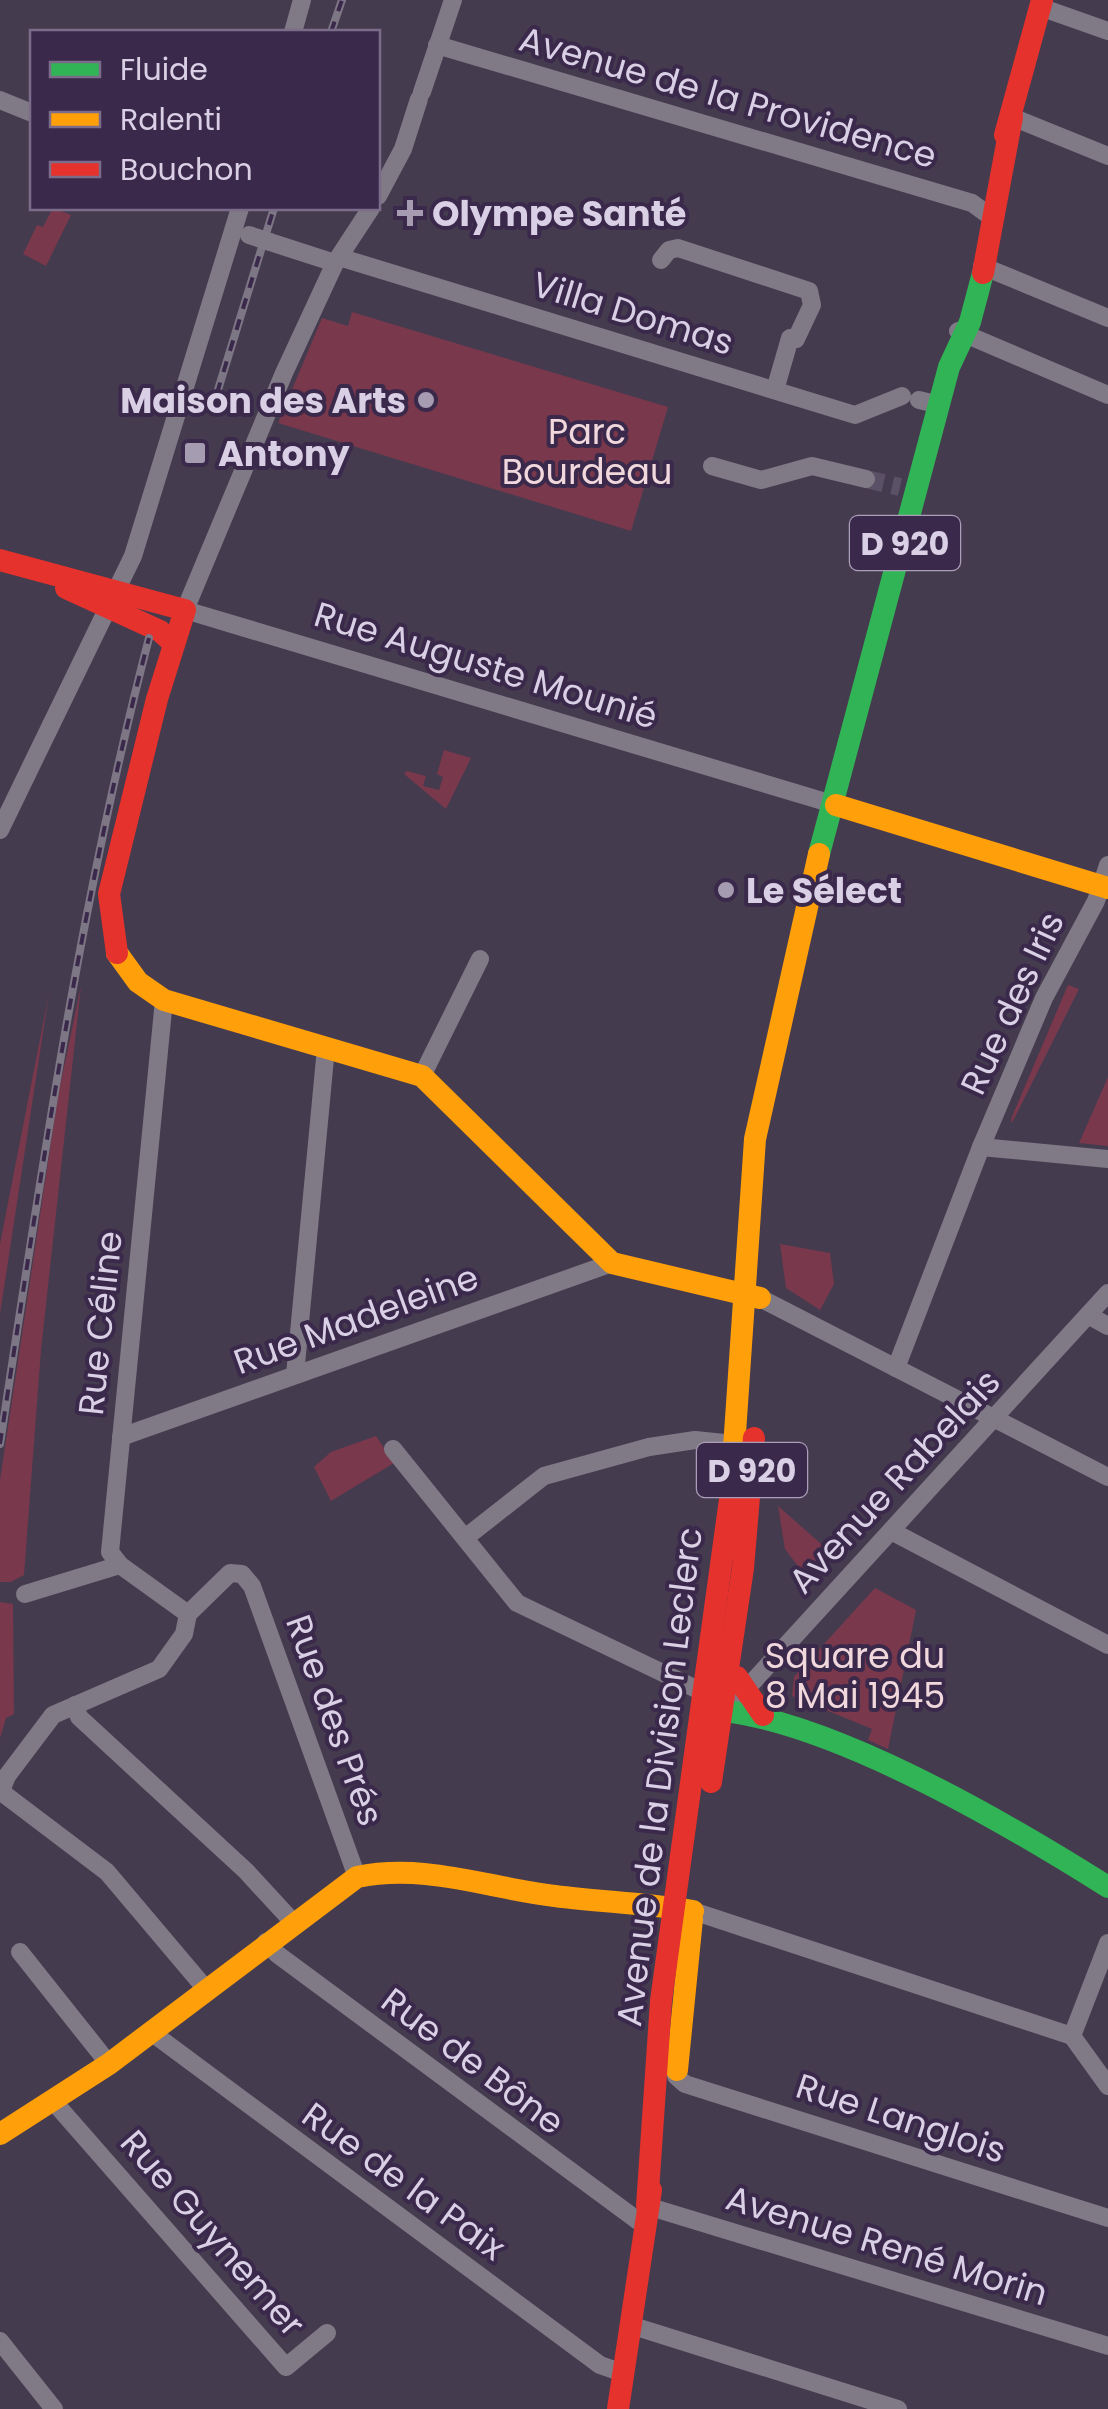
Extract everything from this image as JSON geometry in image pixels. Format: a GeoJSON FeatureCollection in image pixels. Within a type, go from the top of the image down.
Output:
{"type":"FeatureCollection","features":[{"type":"Feature","properties":{"kind":"main road","name":"D 920"},"geometry":{"type":"LineString","coordinates":[[836,805],[909,489],[920,400],[950,367],[945,353],[960,332],[982,266],[989,213],[986,185],[1012,117],[1041,4]]}},
{"type":"Feature","properties":{"kind":"main road","name":"D 920"},"geometry":{"type":"LineString","coordinates":[[960,332],[989,213]]}},
{"type":"Feature","properties":{"kind":"main road"},"geometry":{"type":"LineString","coordinates":[[8,562],[111,599],[174,644]]}},
{"type":"Feature","properties":{"kind":"main road","name":"Rue Auguste Mounié"},"geometry":{"type":"LineString","coordinates":[[111,599],[185,610]]}},
{"type":"Feature","properties":{"kind":"main road"},"geometry":{"type":"LineString","coordinates":[[185,610],[109,894],[108,916],[116,950],[126,968],[164,1000],[422,1076],[612,1262],[752,1294]]}},
{"type":"Feature","properties":{"kind":"main road"},"geometry":{"type":"LineString","coordinates":[[836,805],[1106,879]]}},
{"type":"Feature","properties":{"kind":"main road","name":"Avenue de la Division Leclerc"},"geometry":{"type":"LineString","coordinates":[[618,2409],[646,2216],[676,2076],[685,1909],[723,1683],[745,1445],[755,1139],[824,834],[836,805]]}},
{"type":"Feature","properties":{"kind":"main road"},"geometry":{"type":"LineString","coordinates":[[723,1683],[762,1714],[879,1763],[1006,1824],[1108,1887]]}},
{"type":"Feature","properties":{"kind":"main road","name":"Avenue de la Division Leclerc"},"geometry":{"type":"LineString","coordinates":[[646,2216],[661,2000],[685,1909],[726,1711],[723,1683]]}},
{"type":"Feature","properties":{"kind":"main road"},"geometry":{"type":"LineString","coordinates":[[726,1711],[762,1714]]}},
{"type":"Feature","properties":{"kind":"main road"},"geometry":{"type":"LineString","coordinates":[[0,2134],[110,2064],[205,1988],[357,1877],[379,1870],[406,1872],[556,1896],[685,1909]]}},
{"type":"Feature","properties":{"kind":"street"},"geometry":{"type":"LineString","coordinates":[[293,30],[302,0]]}},
{"type":"Feature","properties":{"kind":"street"},"geometry":{"type":"LineString","coordinates":[[380,192],[403,149],[454,0]]}},
{"type":"Feature","properties":{"kind":"street"},"geometry":{"type":"LineString","coordinates":[[1041,4],[1108,32]]}},
{"type":"Feature","properties":{"kind":"street","name":"Avenue de la Providence"},"geometry":{"type":"LineString","coordinates":[[437,46],[989,213]]}},
{"type":"Feature","properties":{"kind":"street"},"geometry":{"type":"LineString","coordinates":[[0,100],[30,111]]}},
{"type":"Feature","properties":{"kind":"street"},"geometry":{"type":"LineString","coordinates":[[1012,117],[1108,156]]}},
{"type":"Feature","properties":{"kind":"street"},"geometry":{"type":"LineString","coordinates":[[0,830],[140,535],[240,233],[240,210]]}},
{"type":"Feature","properties":{"kind":"street"},"geometry":{"type":"LineString","coordinates":[[185,610],[284,372],[339,260],[370,210]]}},
{"type":"Feature","properties":{"kind":"street","name":"Villa Domas"},"geometry":{"type":"LineString","coordinates":[[240,233],[855,415],[920,400]]}},
{"type":"Feature","properties":{"kind":"street"},"geometry":{"type":"LineString","coordinates":[[661,260],[678,248],[810,290],[812,305],[796,339],[790,338],[775,390]]}},
{"type":"Feature","properties":{"kind":"street"},"geometry":{"type":"LineString","coordinates":[[982,266],[1108,318]]}},
{"type":"Feature","properties":{"kind":"street"},"geometry":{"type":"LineString","coordinates":[[960,332],[1108,394]]}},
{"type":"Feature","properties":{"kind":"street"},"geometry":{"type":"LineString","coordinates":[[712,466],[761,480],[812,466],[866,479]]}},
{"type":"Feature","properties":{"kind":"street","name":"Rue Auguste Mounié"},"geometry":{"type":"LineString","coordinates":[[185,610],[836,805]]}},
{"type":"Feature","properties":{"kind":"street","name":"Rue des Iris"},"geometry":{"type":"LineString","coordinates":[[896,1368],[981,1147],[1044,998],[1106,879]]}},
{"type":"Feature","properties":{"kind":"street"},"geometry":{"type":"LineString","coordinates":[[422,1076],[480,960]]}},
{"type":"Feature","properties":{"kind":"street","name":"Rue Céline"},"geometry":{"type":"LineString","coordinates":[[120,1565],[110,1552],[164,1000]]}},
{"type":"Feature","properties":{"kind":"street"},"geometry":{"type":"LineString","coordinates":[[294,1376],[326,1048]]}},
{"type":"Feature","properties":{"kind":"street","name":"Rue des Iris"},"geometry":{"type":"LineString","coordinates":[[981,1147],[1108,1160]]}},
{"type":"Feature","properties":{"kind":"street","name":"Rue Madeleine"},"geometry":{"type":"LineString","coordinates":[[121,1437],[612,1262]]}},
{"type":"Feature","properties":{"kind":"street","name":"Avenue Rabelais"},"geometry":{"type":"LineString","coordinates":[[723,1683],[893,1532],[1108,1292]]}},
{"type":"Feature","properties":{"kind":"street"},"geometry":{"type":"LineString","coordinates":[[752,1294],[1108,1477]]}},
{"type":"Feature","properties":{"kind":"street"},"geometry":{"type":"LineString","coordinates":[[1088,1315],[1108,1326]]}},
{"type":"Feature","properties":{"kind":"street"},"geometry":{"type":"LineString","coordinates":[[465,1538],[544,1476],[650,1447],[695,1440],[745,1445]]}},
{"type":"Feature","properties":{"kind":"street"},"geometry":{"type":"LineString","coordinates":[[394,1449],[517,1603],[723,1683]]}},
{"type":"Feature","properties":{"kind":"street"},"geometry":{"type":"LineString","coordinates":[[893,1532],[1108,1645]]}},
{"type":"Feature","properties":{"kind":"street"},"geometry":{"type":"LineString","coordinates":[[25,1594],[120,1565],[188,1614],[184,1634],[159,1669],[53,1715],[0,1792],[107,1872],[205,1988]]}},
{"type":"Feature","properties":{"kind":"street","name":"Rue des Prés"},"geometry":{"type":"LineString","coordinates":[[188,1614],[222,1576],[242,1574],[252,1586],[357,1877]]}},
{"type":"Feature","properties":{"kind":"street"},"geometry":{"type":"LineString","coordinates":[[75,1706],[79,1717],[120,1758],[246,1871],[293,1922]]}},
{"type":"Feature","properties":{"kind":"street"},"geometry":{"type":"LineString","coordinates":[[685,1909],[1072,2036],[1108,2086]]}},
{"type":"Feature","properties":{"kind":"street","name":"Rue de Bône"},"geometry":{"type":"LineString","coordinates":[[266,1942],[323,1989],[646,2216]]}},
{"type":"Feature","properties":{"kind":"street"},"geometry":{"type":"LineString","coordinates":[[1072,2036],[1108,1943]]}},
{"type":"Feature","properties":{"kind":"street"},"geometry":{"type":"LineString","coordinates":[[20,1952],[110,2064]]}},
{"type":"Feature","properties":{"kind":"street","name":"Rue de la Paix"},"geometry":{"type":"LineString","coordinates":[[151,2032],[600,2365],[623,2373]]}},
{"type":"Feature","properties":{"kind":"street","name":"Rue Langlois"},"geometry":{"type":"LineString","coordinates":[[676,2076],[685,2084],[1108,2218]]}},
{"type":"Feature","properties":{"kind":"street","name":"Rue Guynemer"},"geometry":{"type":"LineString","coordinates":[[54,2102],[286,2368],[328,2333]]}},
{"type":"Feature","properties":{"kind":"street","name":"Avenue René Morin"},"geometry":{"type":"LineString","coordinates":[[646,2216],[1108,2346]]}},
{"type":"Feature","properties":{"kind":"street"},"geometry":{"type":"LineString","coordinates":[[630,2325],[898,2409]]}},
{"type":"Feature","properties":{"kind":"street"},"geometry":{"type":"LineString","coordinates":[[0,2341],[54,2409]]}},
{"type":"Feature","properties":{"kind":"green space"},"geometry":{"type":"Polygon","coordinates":[[[52,210],[71,215],[46,266],[23,254],[37,225],[43,227],[52,210]]]}},
{"type":"Feature","properties":{"kind":"green space","name":"Parc Bourdeau"},"geometry":{"type":"Polygon","coordinates":[[[352,312],[668,407],[631,531],[278,423],[322,318],[348,326],[352,312]]]}},
{"type":"Feature","properties":{"kind":"green space"},"geometry":{"type":"Polygon","coordinates":[[[444,750],[471,758],[446,809],[404,774],[407,771],[426,776],[423,786],[439,790],[443,777],[437,774],[444,750]]]}},
{"type":"Feature","properties":{"kind":"green space"},"geometry":{"type":"Polygon","coordinates":[[[1068,985],[1079,989],[1012,1123],[1011,1119],[1068,985]]]}},
{"type":"Feature","properties":{"kind":"green space"},"geometry":{"type":"Polygon","coordinates":[[[81,986],[41,1350],[24,1575],[11,1582],[0,1582],[0,1480],[58,1096],[81,986]]]}},
{"type":"Feature","properties":{"kind":"green space"},"geometry":{"type":"Polygon","coordinates":[[[49,993],[0,1314],[0,1244],[49,993]]]}},
{"type":"Feature","properties":{"kind":"green space"},"geometry":{"type":"Polygon","coordinates":[[[1108,1077],[1108,1146],[1079,1143],[1108,1077]]]}},
{"type":"Feature","properties":{"kind":"green space"},"geometry":{"type":"Polygon","coordinates":[[[780,1244],[830,1253],[834,1284],[820,1310],[786,1288],[780,1244]]]}},
{"type":"Feature","properties":{"kind":"green space"},"geometry":{"type":"Polygon","coordinates":[[[376,1436],[394,1463],[331,1501],[314,1467],[331,1452],[376,1436]]]}},
{"type":"Feature","properties":{"kind":"green space"},"geometry":{"type":"Polygon","coordinates":[[[778,1506],[836,1557],[822,1569],[800,1569],[785,1549],[778,1506]]]}},
{"type":"Feature","properties":{"kind":"green space","name":"Square du 8 Mai 1945"},"geometry":{"type":"Polygon","coordinates":[[[875,1588],[916,1610],[888,1749],[868,1740],[872,1729],[792,1696],[794,1677],[875,1588]]]}},
{"type":"Feature","properties":{"kind":"green space"},"geometry":{"type":"Polygon","coordinates":[[[0,1602],[13,1604],[14,1714],[6,1718],[0,1738],[0,1602]]]}},
{"type":"Feature","properties":{"kind":"tunnel"},"geometry":{"type":"LineString","coordinates":[[866,479],[900,487]]}},
{"type":"Feature","properties":{"kind":"railway"},"geometry":{"type":"LineString","coordinates":[[332,30],[342,0]]}},
{"type":"Feature","properties":{"kind":"railway"},"geometry":{"type":"LineString","coordinates":[[217,393],[273,210]]}},
{"type":"Feature","properties":{"kind":"railway"},"geometry":{"type":"LineString","coordinates":[[0,1444],[82,938],[149,638]]}},
{"type":"Feature","properties":{"kind":"traffic: fast"},"geometry":{"type":"LineString","coordinates":[[819,854],[949,367],[970,322],[983,273]]}},
{"type":"Feature","properties":{"kind":"traffic: fast"},"geometry":{"type":"LineString","coordinates":[[726,1711],[821,1736],[871,1757],[974,1808],[1108,1887]]}},
{"type":"Feature","properties":{"kind":"traffic: slow"},"geometry":{"type":"LineString","coordinates":[[836,805],[1108,888]]}},
{"type":"Feature","properties":{"kind":"traffic: slow"},"geometry":{"type":"LineString","coordinates":[[731,1492],[755,1139],[819,854]]}},
{"type":"Feature","properties":{"kind":"traffic: slow"},"geometry":{"type":"LineString","coordinates":[[117,953],[138,982],[164,1000],[422,1076],[612,1263],[760,1298]]}},
{"type":"Feature","properties":{"kind":"traffic: slow"},"geometry":{"type":"LineString","coordinates":[[0,2134],[109,2064],[357,1877],[382,1873],[432,1875],[555,1896],[693,1911]]}},
{"type":"Feature","properties":{"kind":"traffic: slow"},"geometry":{"type":"LineString","coordinates":[[677,2070],[692,1919]]}},
{"type":"Feature","properties":{"kind":"traffic: jam"},"geometry":{"type":"LineString","coordinates":[[1005,135],[1042,0]]}},
{"type":"Feature","properties":{"kind":"traffic: jam"},"geometry":{"type":"LineString","coordinates":[[983,273],[1012,117]]}},
{"type":"Feature","properties":{"kind":"traffic: jam"},"geometry":{"type":"LineString","coordinates":[[0,560],[185,610],[157,699],[109,894],[117,953]]}},
{"type":"Feature","properties":{"kind":"traffic: jam"},"geometry":{"type":"LineString","coordinates":[[66,588],[160,631],[174,644]]}},
{"type":"Feature","properties":{"kind":"traffic: jam"},"geometry":{"type":"LineString","coordinates":[[711,1782],[743,1568],[754,1438]]}},
{"type":"Feature","properties":{"kind":"traffic: jam"},"geometry":{"type":"LineString","coordinates":[[647,2206],[661,2001],[731,1492]]}},
{"type":"Feature","properties":{"kind":"traffic: jam"},"geometry":{"type":"LineString","coordinates":[[709,1679],[723,1674],[737,1677],[763,1715]]}},
{"type":"Feature","properties":{"kind":"traffic: jam"},"geometry":{"type":"LineString","coordinates":[[618,2409],[651,2190]]}},
{"type":"Feature","properties":{"kind":"place","name":"Olympe Santé"},"geometry":{"type":"Point","coordinates":[410,213]}},
{"type":"Feature","properties":{"kind":"place","name":"Maison des Arts"},"geometry":{"type":"Point","coordinates":[426,400]}},
{"type":"Feature","properties":{"kind":"place","name":"Antony"},"geometry":{"type":"Point","coordinates":[195,453]}},
{"type":"Feature","properties":{"kind":"place","name":"Le Sélect"},"geometry":{"type":"Point","coordinates":[726,890]}}]}
